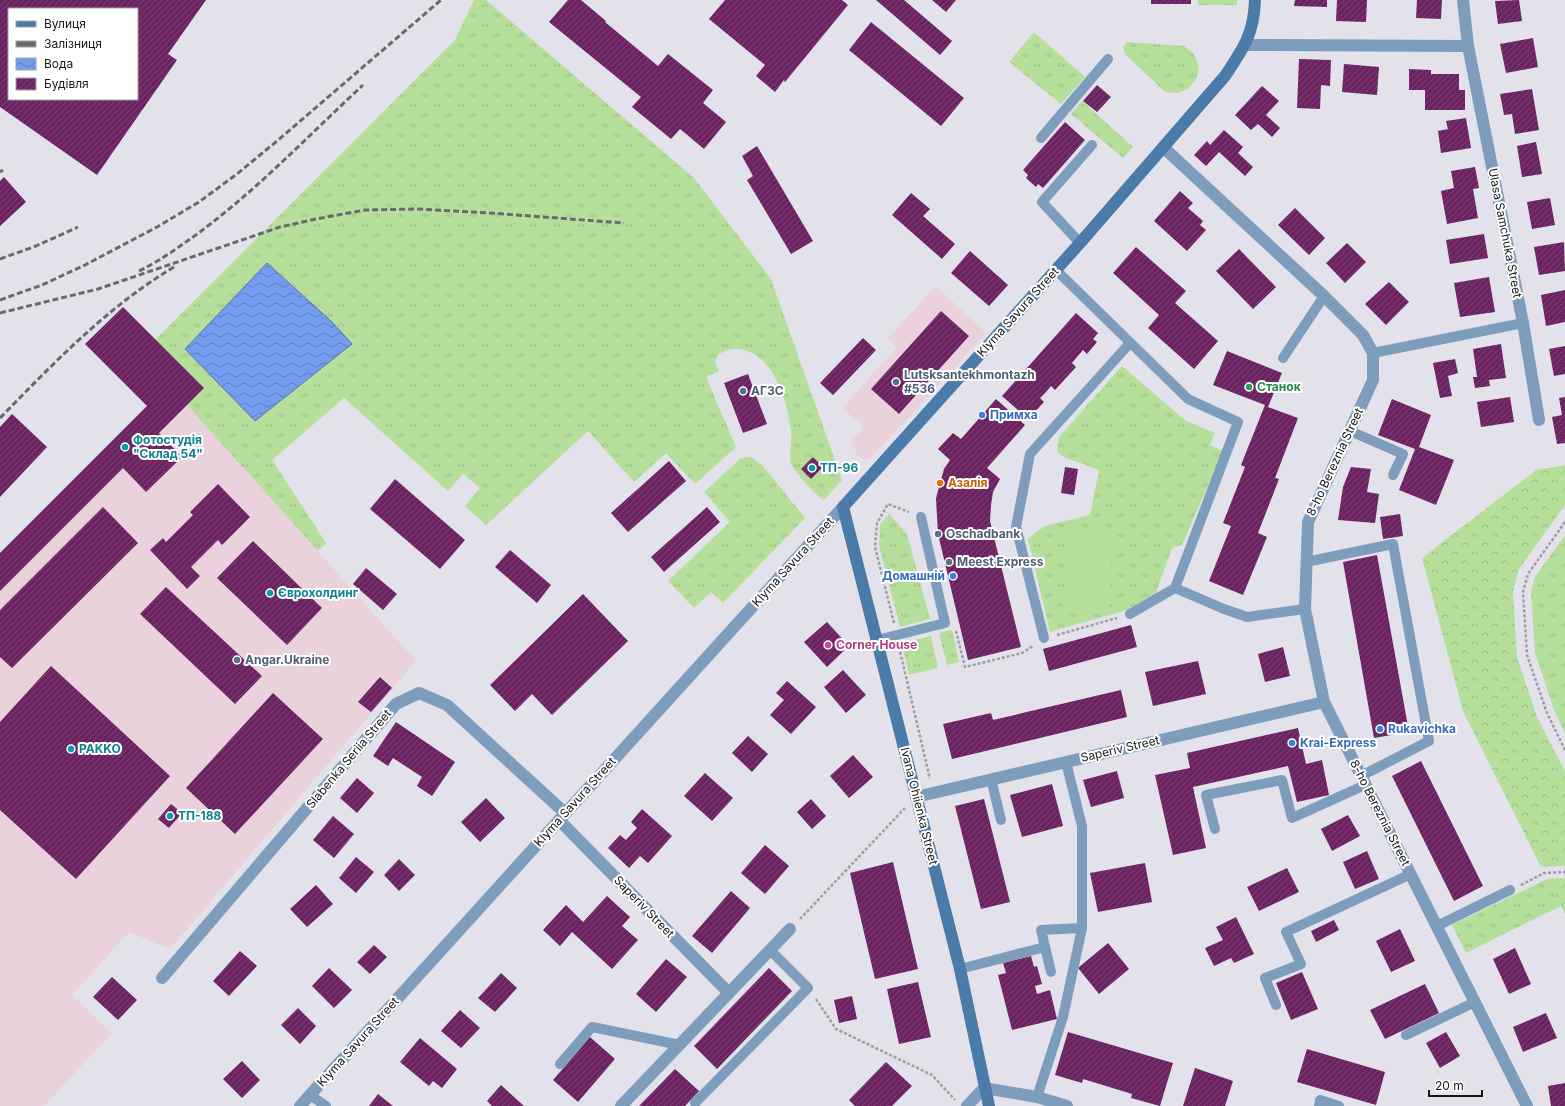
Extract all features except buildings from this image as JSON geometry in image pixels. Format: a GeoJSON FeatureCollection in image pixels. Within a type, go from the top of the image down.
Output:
{"type":"FeatureCollection","features":[{"type":"Feature","properties":{"kind":"street","name":"Klyma Savura Street"},"geometry":{"type":"LineString","coordinates":[[300,1106],[844,506],[1164,148],[1225,76],[1245,46],[1254,18],[1255,0]]}},
{"type":"Feature","properties":{"kind":"street","name":"Ulasa Samchuka Street"},"geometry":{"type":"LineString","coordinates":[[1463,0],[1468,46],[1523,323],[1538,420]]}},
{"type":"Feature","properties":{"kind":"street"},"geometry":{"type":"LineString","coordinates":[[1245,46],[1468,46]]}},
{"type":"Feature","properties":{"kind":"street","name":"8-ho Bereznia Street"},"geometry":{"type":"LineString","coordinates":[[1164,148],[1324,296],[1363,336],[1373,353],[1374,380],[1308,522],[1305,609],[1324,702],[1527,1106]]}},
{"type":"Feature","properties":{"kind":"street","name":"Ivana Ohiienka Street"},"geometry":{"type":"LineString","coordinates":[[844,506],[960,969],[989,1106]]}},
{"type":"Feature","properties":{"kind":"street","name":"Slabenka Seriia Street"},"geometry":{"type":"LineString","coordinates":[[162,978],[396,704],[419,693],[447,705],[562,817]]}},
{"type":"Feature","properties":{"kind":"street","name":"Saperiv Street"},"geometry":{"type":"LineString","coordinates":[[916,797],[1324,702]]}},
{"type":"Feature","properties":{"kind":"street","name":"Saperiv Street"},"geometry":{"type":"LineString","coordinates":[[562,817],[728,993]]}},
{"type":"Feature","properties":{"kind":"street"},"geometry":{"type":"LineString","coordinates":[[621,1106],[790,929]]}},
{"type":"Feature","properties":{"kind":"street"},"geometry":{"type":"LineString","coordinates":[[961,1103],[984,1088],[1037,1097],[1067,1106]]}},
{"type":"Feature","properties":{"kind":"lane"},"geometry":{"type":"LineString","coordinates":[[1041,138],[1108,60]]}},
{"type":"Feature","properties":{"kind":"lane"},"geometry":{"type":"LineString","coordinates":[[1080,243],[1042,202],[1092,145]]}},
{"type":"Feature","properties":{"kind":"lane"},"geometry":{"type":"LineString","coordinates":[[1056,270],[1188,399],[1238,422],[1176,588],[1130,614]]}},
{"type":"Feature","properties":{"kind":"lane"},"geometry":{"type":"LineString","coordinates":[[1283,358],[1324,296]]}},
{"type":"Feature","properties":{"kind":"lane"},"geometry":{"type":"LineString","coordinates":[[1373,353],[1523,323]]}},
{"type":"Feature","properties":{"kind":"lane"},"geometry":{"type":"LineString","coordinates":[[1044,638],[1016,527],[1030,454],[1130,343]]}},
{"type":"Feature","properties":{"kind":"lane"},"geometry":{"type":"LineString","coordinates":[[1350,431],[1403,454],[1393,475]]}},
{"type":"Feature","properties":{"kind":"lane"},"geometry":{"type":"LineString","coordinates":[[877,640],[945,623],[921,517]]}},
{"type":"Feature","properties":{"kind":"lane"},"geometry":{"type":"LineString","coordinates":[[1215,828],[1206,795],[1282,780],[1292,818],[1363,780],[1429,741],[1393,544],[1306,562]]}},
{"type":"Feature","properties":{"kind":"lane"},"geometry":{"type":"LineString","coordinates":[[1176,588],[1224,609],[1247,617],[1305,609]]}},
{"type":"Feature","properties":{"kind":"lane"},"geometry":{"type":"LineString","coordinates":[[1037,1097],[1063,1017],[1082,928],[1082,826],[1066,762]]}},
{"type":"Feature","properties":{"kind":"lane"},"geometry":{"type":"LineString","coordinates":[[991,779],[1001,820]]}},
{"type":"Feature","properties":{"kind":"lane"},"geometry":{"type":"LineString","coordinates":[[1276,1006],[1265,978],[1301,964],[1286,932],[1411,874]]}},
{"type":"Feature","properties":{"kind":"lane"},"geometry":{"type":"LineString","coordinates":[[1437,926],[1510,890]]}},
{"type":"Feature","properties":{"kind":"lane"},"geometry":{"type":"LineString","coordinates":[[1051,972],[1040,930],[1082,928]]}},
{"type":"Feature","properties":{"kind":"lane"},"geometry":{"type":"LineString","coordinates":[[960,969],[1045,947]]}},
{"type":"Feature","properties":{"kind":"lane"},"geometry":{"type":"LineString","coordinates":[[695,1103],[808,988],[770,950]]}},
{"type":"Feature","properties":{"kind":"lane"},"geometry":{"type":"LineString","coordinates":[[1406,1034],[1475,1002]]}},
{"type":"Feature","properties":{"kind":"lane"},"geometry":{"type":"LineString","coordinates":[[560,1064],[592,1027],[680,1044]]}},
{"type":"Feature","properties":{"kind":"lane"},"geometry":{"type":"LineString","coordinates":[[310,1095],[326,1106]]}},
{"type":"Feature","properties":{"kind":"lane"},"geometry":{"type":"LineString","coordinates":[[1318,1106],[1320,1100],[1339,1106]]}},
{"type":"Feature","properties":{"kind":"path"},"geometry":{"type":"LineString","coordinates":[[1565,522],[1528,574],[1523,592],[1527,655],[1546,713],[1565,750]]}},
{"type":"Feature","properties":{"kind":"path"},"geometry":{"type":"LineString","coordinates":[[945,623],[956,629],[965,667],[1022,653],[1044,638],[1130,614]]}},
{"type":"Feature","properties":{"kind":"path"},"geometry":{"type":"LineString","coordinates":[[790,929],[916,797]]}},
{"type":"Feature","properties":{"kind":"path"},"geometry":{"type":"LineString","coordinates":[[1510,890],[1544,873],[1565,872]]}},
{"type":"Feature","properties":{"kind":"path"},"geometry":{"type":"LineString","coordinates":[[808,988],[836,1029],[932,1075],[961,1103]]}},
{"type":"Feature","properties":{"kind":"shaded area"},"geometry":{"type":"Polygon","coordinates":[[[936,286],[986,333],[873,456],[866,460],[858,456],[851,442],[864,427],[842,408],[897,347],[888,338],[936,286]]]}},
{"type":"Feature","properties":{"kind":"shaded area"},"geometry":{"type":"Polygon","coordinates":[[[187,405],[416,661],[170,949],[129,932],[72,995],[112,1033],[44,1106],[0,1106],[0,591],[187,405]]]}},
{"type":"Feature","properties":{"kind":"green space"},"geometry":{"type":"Polygon","coordinates":[[[474,0],[486,0],[694,178],[771,279],[842,480],[824,500],[806,484],[791,464],[791,434],[789,418],[781,391],[767,366],[758,357],[747,351],[731,349],[719,354],[715,361],[719,371],[706,377],[736,447],[695,484],[666,453],[634,482],[588,431],[486,525],[465,506],[480,488],[463,474],[448,491],[344,398],[272,460],[326,543],[318,551],[187,405],[203,388],[155,340],[455,40],[474,0]]]}},
{"type":"Feature","properties":{"kind":"green space"},"geometry":{"type":"Polygon","coordinates":[[[1198,0],[1237,0],[1237,5],[1198,5],[1198,0]]]}},
{"type":"Feature","properties":{"kind":"green space"},"geometry":{"type":"Polygon","coordinates":[[[1034,32],[1085,77],[1061,104],[1009,62],[1034,32]]]}},
{"type":"Feature","properties":{"kind":"green space"},"geometry":{"type":"Polygon","coordinates":[[[1127,42],[1184,46],[1194,54],[1199,66],[1197,78],[1189,88],[1178,93],[1165,92],[1125,54],[1123,47],[1127,42]]]}},
{"type":"Feature","properties":{"kind":"green space"},"geometry":{"type":"Polygon","coordinates":[[[1082,101],[1133,147],[1123,158],[1071,114],[1082,101]]]}},
{"type":"Feature","properties":{"kind":"green space"},"geometry":{"type":"Polygon","coordinates":[[[1122,366],[1186,421],[1215,433],[1210,445],[1223,451],[1182,545],[1172,548],[1155,595],[1127,610],[1050,632],[1028,539],[1044,526],[1090,515],[1099,470],[1064,457],[1057,452],[1059,437],[1122,366]]]}},
{"type":"Feature","properties":{"kind":"green space"},"geometry":{"type":"Polygon","coordinates":[[[751,457],[763,466],[805,518],[723,603],[711,592],[694,608],[668,581],[730,522],[704,492],[741,458],[751,457]]]}},
{"type":"Feature","properties":{"kind":"green space"},"geometry":{"type":"Polygon","coordinates":[[[1565,465],[1565,505],[1519,569],[1513,591],[1517,657],[1537,717],[1565,771],[1565,866],[1541,867],[1463,711],[1422,558],[1536,470],[1565,465]]]}},
{"type":"Feature","properties":{"kind":"green space"},"geometry":{"type":"Polygon","coordinates":[[[889,514],[907,534],[930,619],[900,627],[879,545],[880,525],[889,514]]]}},
{"type":"Feature","properties":{"kind":"green space"},"geometry":{"type":"Polygon","coordinates":[[[1067,527],[1113,530],[1109,609],[1063,606],[1067,527]]]}},
{"type":"Feature","properties":{"kind":"green space"},"geometry":{"type":"Polygon","coordinates":[[[1565,535],[1565,733],[1554,710],[1535,653],[1531,592],[1535,577],[1565,535]]]}},
{"type":"Feature","properties":{"kind":"green space"},"geometry":{"type":"Polygon","coordinates":[[[952,630],[959,662],[947,665],[939,633],[952,630]]]}},
{"type":"Feature","properties":{"kind":"green space"},"geometry":{"type":"Polygon","coordinates":[[[931,636],[938,668],[909,675],[902,643],[931,636]]]}},
{"type":"Feature","properties":{"kind":"green space"},"geometry":{"type":"Polygon","coordinates":[[[1565,878],[1565,914],[1547,879],[1565,878]]]}},
{"type":"Feature","properties":{"kind":"green space"},"geometry":{"type":"Polygon","coordinates":[[[1547,879],[1561,906],[1466,953],[1452,925],[1547,879]]]}},
{"type":"Feature","properties":{"kind":"water"},"geometry":{"type":"Polygon","coordinates":[[[267,263],[332,322],[352,344],[255,421],[185,349],[267,263]]]}},
{"type":"Feature","properties":{"kind":"railway"},"geometry":{"type":"LineString","coordinates":[[0,300],[42,285],[85,265],[157,227],[199,202],[237,174],[277,141],[441,0]]}},
{"type":"Feature","properties":{"kind":"railway"},"geometry":{"type":"LineString","coordinates":[[139,271],[180,246],[216,220],[280,164],[363,85]]}},
{"type":"Feature","properties":{"kind":"railway"},"geometry":{"type":"LineString","coordinates":[[0,313],[98,289],[280,227],[365,210],[419,209],[624,223]]}},
{"type":"Feature","properties":{"kind":"railway"},"geometry":{"type":"LineString","coordinates":[[0,259],[36,246],[78,227]]}},
{"type":"Feature","properties":{"kind":"railway"},"geometry":{"type":"LineString","coordinates":[[0,418],[82,337],[126,300],[174,267]]}},
{"type":"Feature","properties":{"kind":"place","name":"Lutsksantekhmontazh #536"},"geometry":{"type":"Point","coordinates":[896,382]}},
{"type":"Feature","properties":{"kind":"place","name":"Станок"},"geometry":{"type":"Point","coordinates":[1249,387]}},
{"type":"Feature","properties":{"kind":"place","name":"АГЗС"},"geometry":{"type":"Point","coordinates":[743,391]}},
{"type":"Feature","properties":{"kind":"place","name":"Примха"},"geometry":{"type":"Point","coordinates":[982,415]}},
{"type":"Feature","properties":{"kind":"place","name":"Фотостудія \"Склад 54\""},"geometry":{"type":"Point","coordinates":[125,447]}},
{"type":"Feature","properties":{"kind":"place","name":"ТП-96"},"geometry":{"type":"Point","coordinates":[812,468]}},
{"type":"Feature","properties":{"kind":"place","name":"Азалія"},"geometry":{"type":"Point","coordinates":[940,483]}},
{"type":"Feature","properties":{"kind":"place","name":"Oschadbank"},"geometry":{"type":"Point","coordinates":[938,534]}},
{"type":"Feature","properties":{"kind":"place","name":"Meest Express"},"geometry":{"type":"Point","coordinates":[949,562]}},
{"type":"Feature","properties":{"kind":"place","name":"Домашній"},"geometry":{"type":"Point","coordinates":[953,576]}},
{"type":"Feature","properties":{"kind":"place","name":"Єврохолдинг"},"geometry":{"type":"Point","coordinates":[270,593]}},
{"type":"Feature","properties":{"kind":"place","name":"Corner House"},"geometry":{"type":"Point","coordinates":[828,645]}},
{"type":"Feature","properties":{"kind":"place","name":"Angar.Ukraine"},"geometry":{"type":"Point","coordinates":[237,660]}},
{"type":"Feature","properties":{"kind":"place","name":"Rukavichka"},"geometry":{"type":"Point","coordinates":[1380,729]}},
{"type":"Feature","properties":{"kind":"place","name":"Krai-Express"},"geometry":{"type":"Point","coordinates":[1292,743]}},
{"type":"Feature","properties":{"kind":"place","name":"PAKKO"},"geometry":{"type":"Point","coordinates":[71,749]}},
{"type":"Feature","properties":{"kind":"place","name":"ТП-188"},"geometry":{"type":"Point","coordinates":[170,816]}}]}
